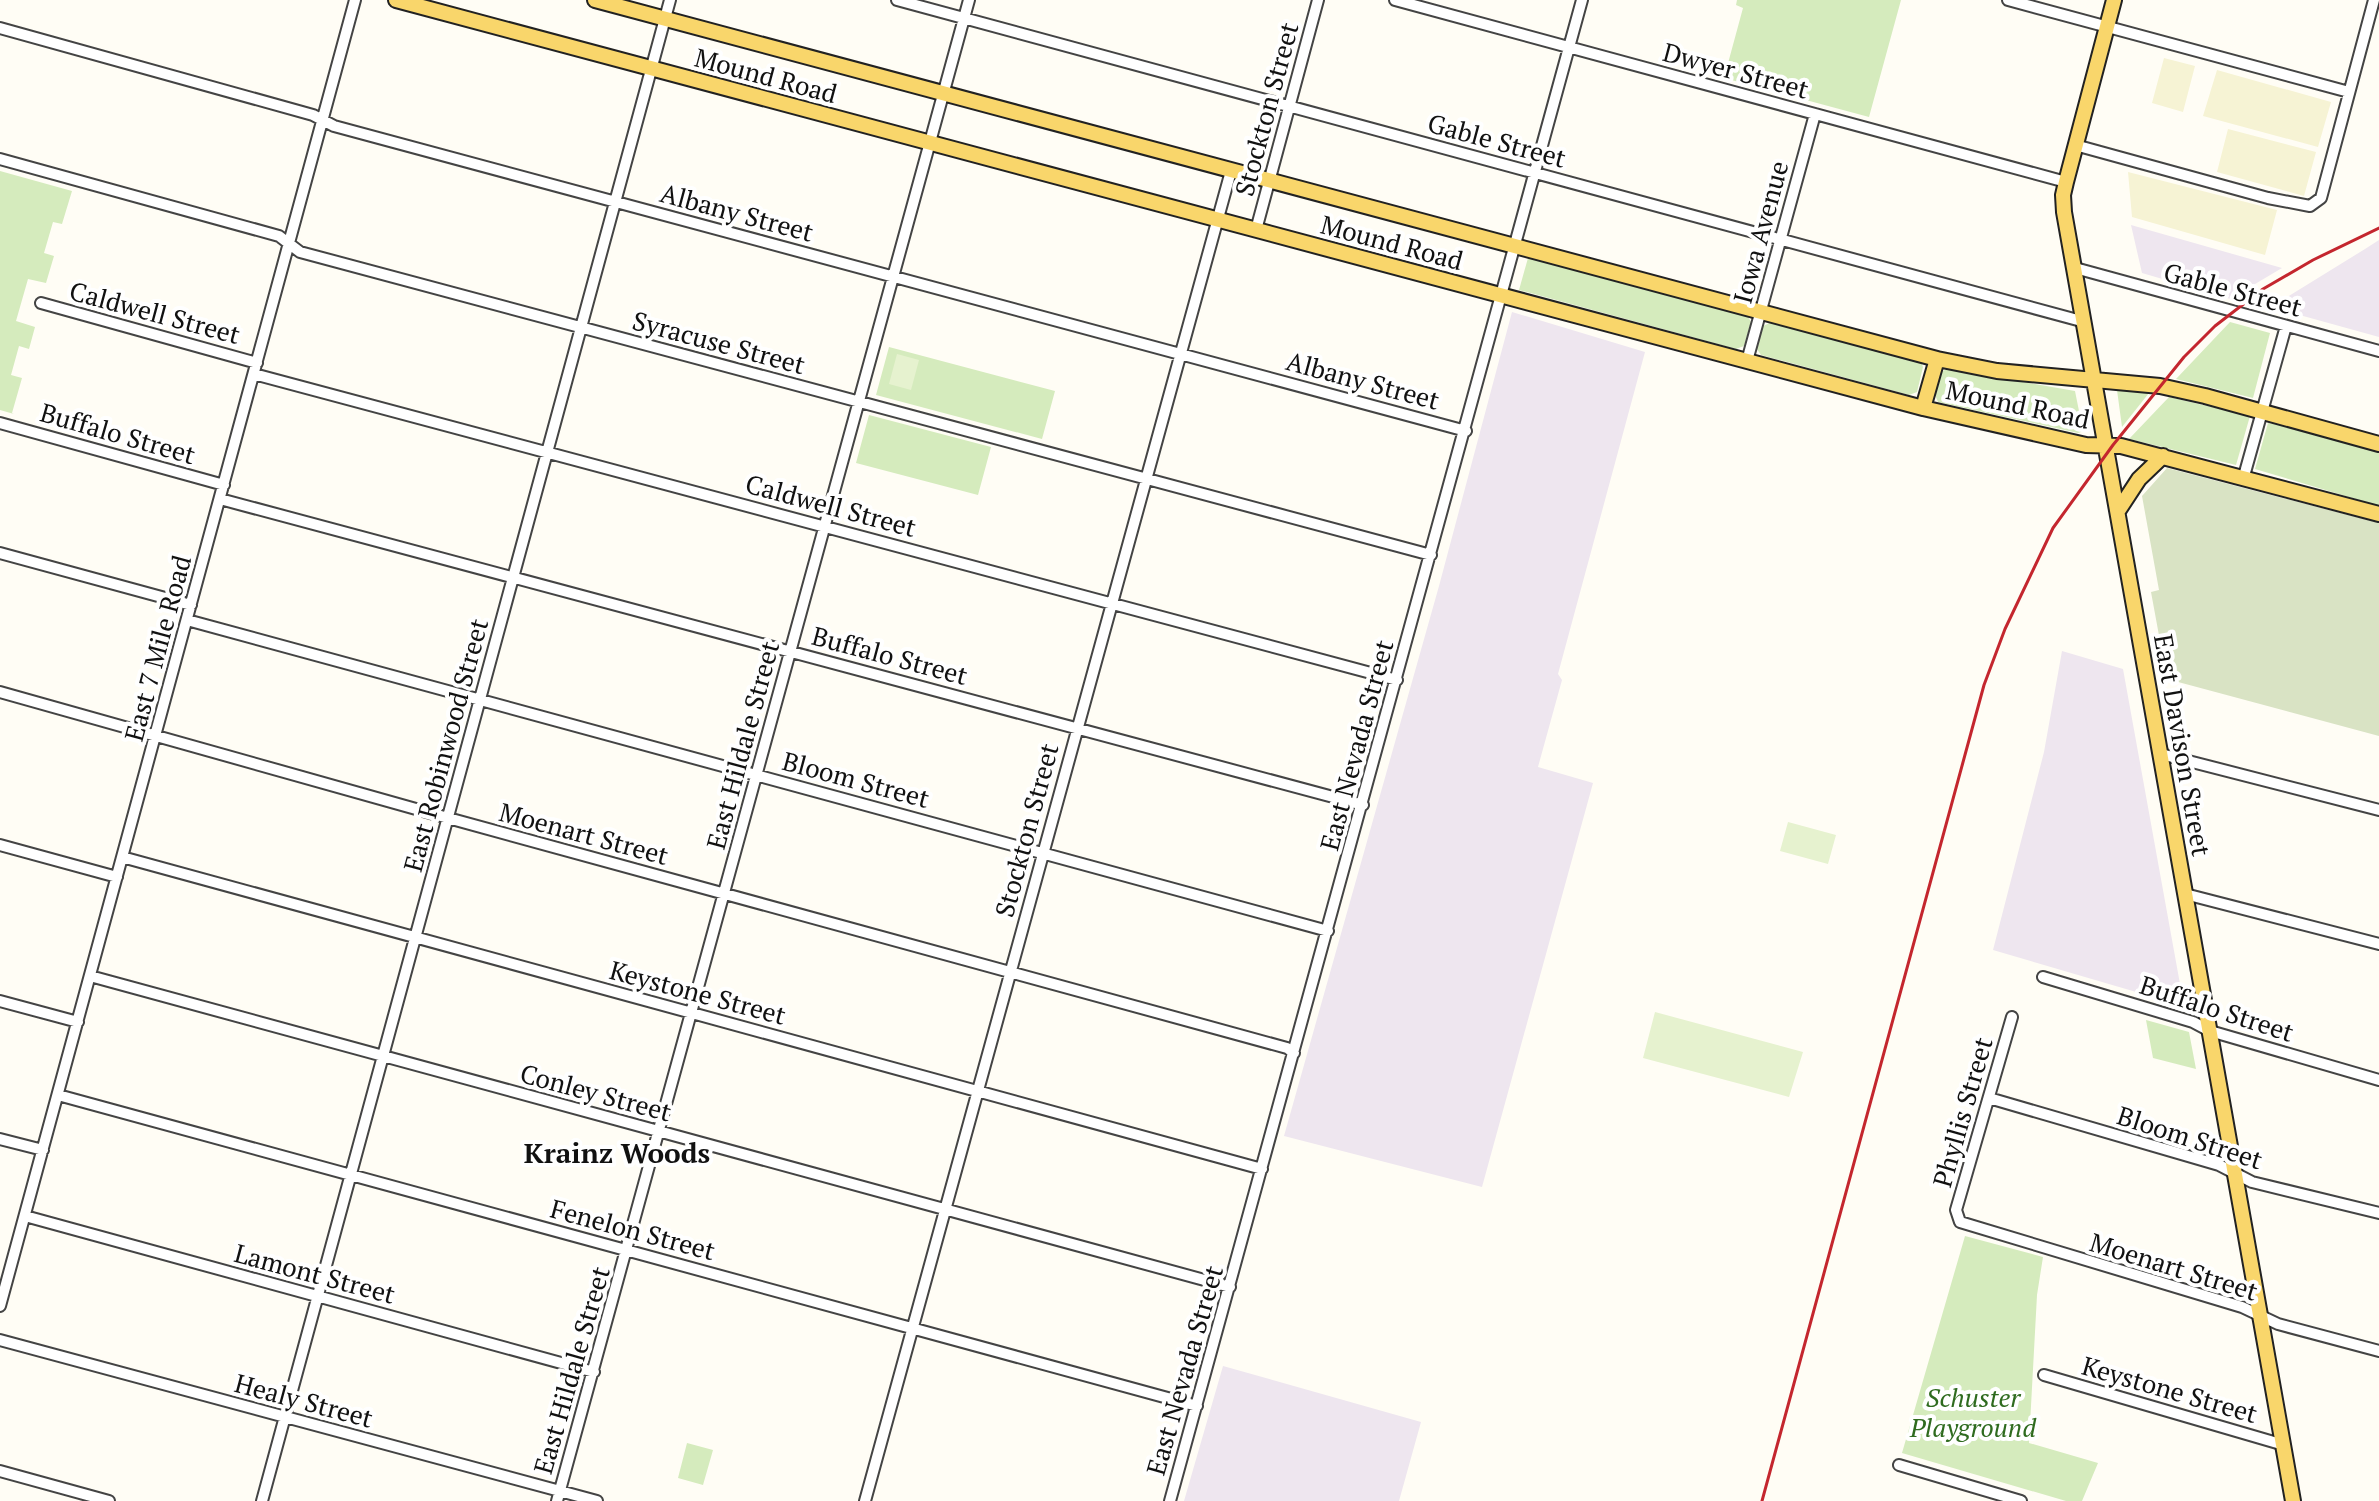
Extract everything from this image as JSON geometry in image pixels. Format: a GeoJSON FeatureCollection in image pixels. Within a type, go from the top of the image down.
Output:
{"type":"FeatureCollection","features":[{"type":"Feature","properties":{"kind":"main road","name":"Mound Road"},"geometry":{"type":"LineString","coordinates":[[396,0],[418,3],[652,69],[1923,408],[2086,445],[2104,444],[2163,456],[2379,514]]}},
{"type":"Feature","properties":{"kind":"main road","name":"Mound Road"},"geometry":{"type":"LineString","coordinates":[[595,0],[1937,359],[1997,371],[2160,386],[2379,444]]}},
{"type":"Feature","properties":{"kind":"main road","name":"East Davison Street"},"geometry":{"type":"LineString","coordinates":[[2114,0],[2066,182],[2064,212],[2293,1501]]}},
{"type":"Feature","properties":{"kind":"main road"},"geometry":{"type":"LineString","coordinates":[[1923,408],[1937,359]]}},
{"type":"Feature","properties":{"kind":"main road"},"geometry":{"type":"LineString","coordinates":[[2118,511],[2139,479],[2163,456]]}},
{"type":"Feature","properties":{"kind":"street","name":"East 7 Mile Road"},"geometry":{"type":"LineString","coordinates":[[0,1306],[6,1264],[25,1216],[355,0]]}},
{"type":"Feature","properties":{"kind":"street","name":"East Robinwood Street"},"geometry":{"type":"LineString","coordinates":[[262,1501],[670,0]]}},
{"type":"Feature","properties":{"kind":"street","name":"Gable Street"},"geometry":{"type":"LineString","coordinates":[[897,0],[2085,322]]}},
{"type":"Feature","properties":{"kind":"street","name":"East Hildale Street"},"geometry":{"type":"LineString","coordinates":[[558,1496],[969,0]]}},
{"type":"Feature","properties":{"kind":"street","name":"Stockton Street"},"geometry":{"type":"LineString","coordinates":[[1256,230],[1318,0]]}},
{"type":"Feature","properties":{"kind":"street","name":"Dwyer Street"},"geometry":{"type":"LineString","coordinates":[[1395,0],[2066,182]]}},
{"type":"Feature","properties":{"kind":"street","name":"East Nevada Street"},"geometry":{"type":"LineString","coordinates":[[1170,1501],[1582,0]]}},
{"type":"Feature","properties":{"kind":"street"},"geometry":{"type":"LineString","coordinates":[[2008,0],[2349,92]]}},
{"type":"Feature","properties":{"kind":"street"},"geometry":{"type":"LineString","coordinates":[[2075,145],[2310,206],[2321,198],[2374,0]]}},
{"type":"Feature","properties":{"kind":"street","name":"Albany Street"},"geometry":{"type":"LineString","coordinates":[[0,28],[616,203],[1466,431]]}},
{"type":"Feature","properties":{"kind":"street","name":"Iowa Avenue"},"geometry":{"type":"LineString","coordinates":[[1747,361],[1815,114]]}},
{"type":"Feature","properties":{"kind":"street","name":"Syracuse Street"},"geometry":{"type":"LineString","coordinates":[[0,159],[279,236],[300,252],[1431,555]]}},
{"type":"Feature","properties":{"kind":"street","name":"Stockton Street"},"geometry":{"type":"LineString","coordinates":[[865,1501],[1231,171]]}},
{"type":"Feature","properties":{"kind":"street","name":"Gable Street"},"geometry":{"type":"LineString","coordinates":[[2075,268],[2379,351]]}},
{"type":"Feature","properties":{"kind":"street","name":"Caldwell Street"},"geometry":{"type":"LineString","coordinates":[[41,303],[548,453],[1397,680]]}},
{"type":"Feature","properties":{"kind":"street"},"geometry":{"type":"LineString","coordinates":[[2244,476],[2286,326]]}},
{"type":"Feature","properties":{"kind":"street","name":"Buffalo Street"},"geometry":{"type":"LineString","coordinates":[[0,423],[224,485]]}},
{"type":"Feature","properties":{"kind":"street","name":"Buffalo Street"},"geometry":{"type":"LineString","coordinates":[[220,499],[1363,805]]}},
{"type":"Feature","properties":{"kind":"street"},"geometry":{"type":"LineString","coordinates":[[0,553],[191,605]]}},
{"type":"Feature","properties":{"kind":"street","name":"Bloom Street"},"geometry":{"type":"LineString","coordinates":[[187,620],[1328,931]]}},
{"type":"Feature","properties":{"kind":"street","name":"Moenart Street"},"geometry":{"type":"LineString","coordinates":[[0,692],[1287,1048],[1294,1053]]}},
{"type":"Feature","properties":{"kind":"street"},"geometry":{"type":"LineString","coordinates":[[2161,754],[2379,810]]}},
{"type":"Feature","properties":{"kind":"street"},"geometry":{"type":"LineString","coordinates":[[0,845],[117,877]]}},
{"type":"Feature","properties":{"kind":"street","name":"Keystone Street"},"geometry":{"type":"LineString","coordinates":[[122,857],[1262,1169]]}},
{"type":"Feature","properties":{"kind":"street"},"geometry":{"type":"LineString","coordinates":[[2185,894],[2379,944]]}},
{"type":"Feature","properties":{"kind":"street","name":"Conley Street"},"geometry":{"type":"LineString","coordinates":[[90,976],[1230,1287]]}},
{"type":"Feature","properties":{"kind":"street","name":"Buffalo Street"},"geometry":{"type":"LineString","coordinates":[[2043,977],[2193,1022],[2210,1031],[2379,1080]]}},
{"type":"Feature","properties":{"kind":"street"},"geometry":{"type":"LineString","coordinates":[[6,1002],[78,1022]]}},
{"type":"Feature","properties":{"kind":"street","name":"Phyllis Street"},"geometry":{"type":"LineString","coordinates":[[1958,1219],[1956,1210],[2012,1017]]}},
{"type":"Feature","properties":{"kind":"street","name":"Fenelon Street"},"geometry":{"type":"LineString","coordinates":[[58,1095],[1197,1406]]}},
{"type":"Feature","properties":{"kind":"street","name":"Bloom Street"},"geometry":{"type":"LineString","coordinates":[[1989,1098],[2219,1165],[2252,1182],[2379,1213]]}},
{"type":"Feature","properties":{"kind":"street"},"geometry":{"type":"LineString","coordinates":[[0,1139],[43,1150]]}},
{"type":"Feature","properties":{"kind":"street","name":"Lamont Street"},"geometry":{"type":"LineString","coordinates":[[25,1216],[594,1372]]}},
{"type":"Feature","properties":{"kind":"street","name":"Moenart Street"},"geometry":{"type":"LineString","coordinates":[[1958,1219],[1964,1226],[2241,1307],[2279,1324],[2379,1351]]}},
{"type":"Feature","properties":{"kind":"street","name":"Healy Street"},"geometry":{"type":"LineString","coordinates":[[0,1340],[558,1496],[597,1501]]}},
{"type":"Feature","properties":{"kind":"street","name":"Keystone Street"},"geometry":{"type":"LineString","coordinates":[[2044,1375],[2284,1445]]}},
{"type":"Feature","properties":{"kind":"street"},"geometry":{"type":"LineString","coordinates":[[1899,1465],[2021,1501]]}},
{"type":"Feature","properties":{"kind":"street"},"geometry":{"type":"LineString","coordinates":[[0,1471],[109,1501]]}},
{"type":"Feature","properties":{"kind":"shaded area"},"geometry":{"type":"Polygon","coordinates":[[[2164,58],[2195,66],[2183,112],[2152,103],[2164,58]]]}},
{"type":"Feature","properties":{"kind":"shaded area"},"geometry":{"type":"Polygon","coordinates":[[[2217,70],[2331,102],[2318,147],[2203,116],[2217,70]]]}},
{"type":"Feature","properties":{"kind":"shaded area"},"geometry":{"type":"Polygon","coordinates":[[[2228,129],[2316,152],[2304,196],[2217,172],[2228,129]]]}},
{"type":"Feature","properties":{"kind":"shaded area"},"geometry":{"type":"Polygon","coordinates":[[[2128,172],[2277,210],[2265,255],[2132,217],[2128,172]]]}},
{"type":"Feature","properties":{"kind":"shaded area"},"geometry":{"type":"Polygon","coordinates":[[[2131,225],[2282,268],[2234,300],[2142,273],[2131,225]]]}},
{"type":"Feature","properties":{"kind":"shaded area"},"geometry":{"type":"Polygon","coordinates":[[[2379,240],[2379,337],[2271,307],[2365,249],[2379,240]]]}},
{"type":"Feature","properties":{"kind":"shaded area"},"geometry":{"type":"Polygon","coordinates":[[[1512,312],[1645,352],[1558,674],[1562,680],[1538,767],[1593,783],[1482,1187],[1284,1136],[1439,586],[1512,312]]]}},
{"type":"Feature","properties":{"kind":"shaded area"},"geometry":{"type":"Polygon","coordinates":[[[2062,651],[2123,669],[2184,1006],[1993,950],[2044,752],[2062,651]]]}},
{"type":"Feature","properties":{"kind":"shaded area"},"geometry":{"type":"Polygon","coordinates":[[[1223,1366],[1421,1422],[1399,1501],[1184,1501],[1223,1366]]]}},
{"type":"Feature","properties":{"kind":"green space"},"geometry":{"type":"Polygon","coordinates":[[[1737,0],[1901,0],[1869,117],[1724,78],[1743,8],[1736,5],[1737,0]]]}},
{"type":"Feature","properties":{"kind":"green space"},"geometry":{"type":"Polygon","coordinates":[[[0,171],[72,191],[62,224],[53,222],[44,253],[54,256],[46,283],[28,279],[16,321],[35,327],[29,349],[19,346],[11,375],[22,378],[14,414],[0,410],[0,171]]]}},
{"type":"Feature","properties":{"kind":"green space"},"geometry":{"type":"Polygon","coordinates":[[[1528,258],[1747,315],[1751,322],[1744,346],[1736,349],[1519,290],[1528,258]]]}},
{"type":"Feature","properties":{"kind":"green space"},"geometry":{"type":"Polygon","coordinates":[[[1772,322],[1921,362],[1923,367],[1917,392],[1909,395],[1761,355],[1757,349],[1763,326],[1772,322]]]}},
{"type":"Feature","properties":{"kind":"green space"},"geometry":{"type":"Polygon","coordinates":[[[2230,322],[2270,333],[2253,398],[2176,379],[2230,322]]]}},
{"type":"Feature","properties":{"kind":"green space"},"geometry":{"type":"Polygon","coordinates":[[[889,347],[1055,391],[1042,439],[876,395],[889,347]]]}},
{"type":"Feature","properties":{"kind":"green space"},"geometry":{"type":"Polygon","coordinates":[[[897,354],[919,360],[911,390],[889,384],[897,354]]]}},
{"type":"Feature","properties":{"kind":"green space"},"geometry":{"type":"Polygon","coordinates":[[[1947,369],[2075,391],[2080,416],[2084,416],[2087,430],[2078,433],[1938,402],[1935,395],[1941,372],[1947,369]]]}},
{"type":"Feature","properties":{"kind":"green space"},"geometry":{"type":"Polygon","coordinates":[[[2117,390],[2149,393],[2122,427],[2117,390]]]}},
{"type":"Feature","properties":{"kind":"green space"},"geometry":{"type":"Polygon","coordinates":[[[2169,397],[2250,416],[2236,465],[2129,439],[2169,397]]]}},
{"type":"Feature","properties":{"kind":"green space"},"geometry":{"type":"Polygon","coordinates":[[[869,415],[991,447],[978,495],[856,463],[869,415]]]}},
{"type":"Feature","properties":{"kind":"green space"},"geometry":{"type":"Polygon","coordinates":[[[2268,423],[2311,430],[2379,450],[2379,506],[2255,469],[2268,423]]]}},
{"type":"Feature","properties":{"kind":"green space"},"geometry":{"type":"Polygon","coordinates":[[[2167,468],[2379,523],[2379,736],[2167,679],[2151,592],[2159,590],[2142,496],[2167,468]]]}},
{"type":"Feature","properties":{"kind":"green space"},"geometry":{"type":"Polygon","coordinates":[[[1788,822],[1836,835],[1828,864],[1780,851],[1788,822]]]}},
{"type":"Feature","properties":{"kind":"green space"},"geometry":{"type":"Polygon","coordinates":[[[1655,1012],[1803,1052],[1789,1097],[1643,1058],[1655,1012]]]}},
{"type":"Feature","properties":{"kind":"green space"},"geometry":{"type":"Polygon","coordinates":[[[2146,1020],[2189,1032],[2196,1069],[2153,1058],[2146,1020]]]}},
{"type":"Feature","properties":{"kind":"green space","name":"Schuster Playground"},"geometry":{"type":"Polygon","coordinates":[[[1965,1236],[2043,1257],[2037,1295],[2029,1443],[2098,1463],[2082,1501],[2066,1501],[1902,1453],[1965,1236]]]}},
{"type":"Feature","properties":{"kind":"green space"},"geometry":{"type":"Polygon","coordinates":[[[687,1443],[713,1450],[703,1485],[678,1478],[687,1443]]]}},
{"type":"Feature","properties":{"kind":"railway"},"geometry":{"type":"LineString","coordinates":[[1762,1501],[1984,685],[2005,629],[2053,528],[2113,445],[2184,357],[2215,326],[2263,289],[2379,228]]}},
{"type":"Feature","properties":{"kind":"district","name":"Krainz Woods"},"geometry":{"type":"Point","coordinates":[617,1152]}}]}
